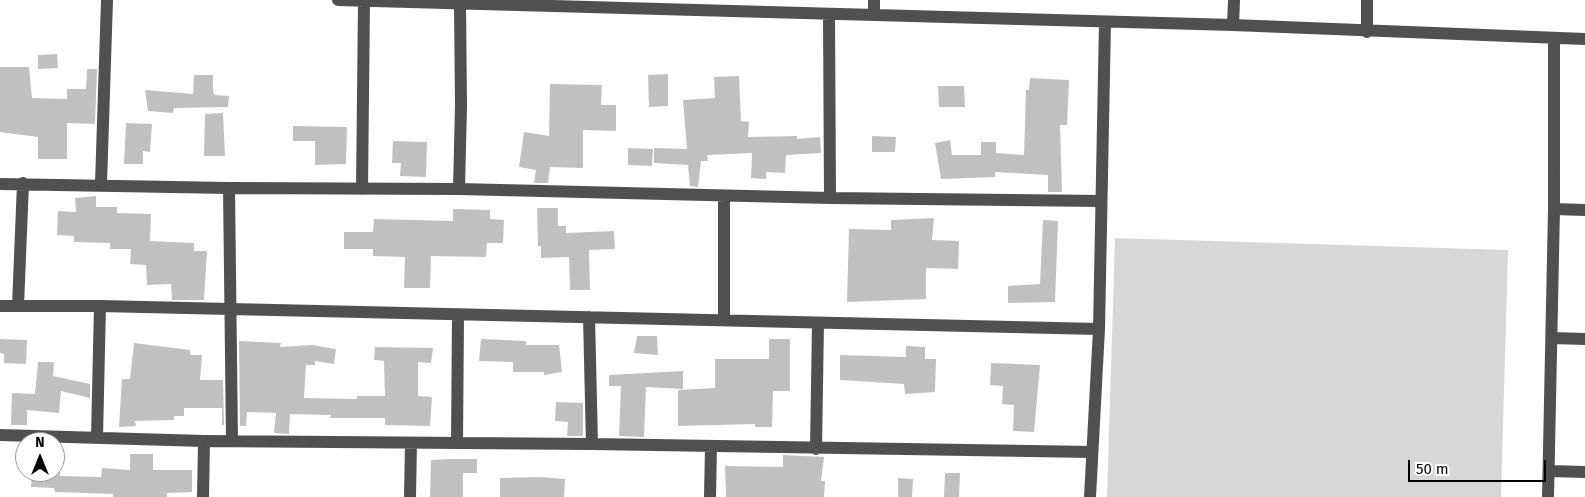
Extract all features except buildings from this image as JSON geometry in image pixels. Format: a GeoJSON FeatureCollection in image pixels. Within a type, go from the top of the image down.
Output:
{"type":"FeatureCollection","features":[{"type":"Feature","properties":{"kind":"street"},"geometry":{"type":"LineString","coordinates":[[101,184],[107,0]]}},
{"type":"Feature","properties":{"kind":"street"},"geometry":{"type":"LineString","coordinates":[[338,0],[460,4],[637,5],[829,14],[1233,25],[1367,32],[1585,39]]}},
{"type":"Feature","properties":{"kind":"street"},"geometry":{"type":"LineString","coordinates":[[874,0],[874,15]]}},
{"type":"Feature","properties":{"kind":"street"},"geometry":{"type":"LineString","coordinates":[[1233,25],[1234,0]]}},
{"type":"Feature","properties":{"kind":"street"},"geometry":{"type":"LineString","coordinates":[[1367,0],[1367,32]]}},
{"type":"Feature","properties":{"kind":"street"},"geometry":{"type":"LineString","coordinates":[[362,189],[364,2]]}},
{"type":"Feature","properties":{"kind":"street"},"geometry":{"type":"LineString","coordinates":[[459,189],[461,105],[460,4]]}},
{"type":"Feature","properties":{"kind":"street"},"geometry":{"type":"LineString","coordinates":[[829,14],[830,198]]}},
{"type":"Feature","properties":{"kind":"street"},"geometry":{"type":"LineString","coordinates":[[1090,497],[1099,329],[1104,22]]}},
{"type":"Feature","properties":{"kind":"street"},"geometry":{"type":"LineString","coordinates":[[1548,497],[1554,209],[1554,39]]}},
{"type":"Feature","properties":{"kind":"street"},"geometry":{"type":"LineString","coordinates":[[0,184],[101,184],[229,188],[459,189],[830,198],[1101,201]]}},
{"type":"Feature","properties":{"kind":"street"},"geometry":{"type":"LineString","coordinates":[[18,306],[23,184]]}},
{"type":"Feature","properties":{"kind":"street"},"geometry":{"type":"LineString","coordinates":[[229,188],[232,441]]}},
{"type":"Feature","properties":{"kind":"street"},"geometry":{"type":"LineString","coordinates":[[724,196],[724,320]]}},
{"type":"Feature","properties":{"kind":"street"},"geometry":{"type":"LineString","coordinates":[[1554,209],[1585,210]]}},
{"type":"Feature","properties":{"kind":"street"},"geometry":{"type":"LineString","coordinates":[[0,306],[100,306],[458,316],[589,317],[1099,329]]}},
{"type":"Feature","properties":{"kind":"street"},"geometry":{"type":"LineString","coordinates":[[97,437],[100,306]]}},
{"type":"Feature","properties":{"kind":"street"},"geometry":{"type":"LineString","coordinates":[[457,442],[458,316]]}},
{"type":"Feature","properties":{"kind":"street"},"geometry":{"type":"LineString","coordinates":[[589,317],[592,444]]}},
{"type":"Feature","properties":{"kind":"street"},"geometry":{"type":"LineString","coordinates":[[816,448],[818,322]]}},
{"type":"Feature","properties":{"kind":"street"},"geometry":{"type":"LineString","coordinates":[[1552,338],[1585,339]]}},
{"type":"Feature","properties":{"kind":"street"},"geometry":{"type":"LineString","coordinates":[[0,435],[204,441],[457,442],[1092,452]]}},
{"type":"Feature","properties":{"kind":"street"},"geometry":{"type":"LineString","coordinates":[[203,497],[204,441]]}},
{"type":"Feature","properties":{"kind":"street"},"geometry":{"type":"LineString","coordinates":[[410,497],[411,443]]}},
{"type":"Feature","properties":{"kind":"street"},"geometry":{"type":"LineString","coordinates":[[710,446],[710,497]]}},
{"type":"Feature","properties":{"kind":"street"},"geometry":{"type":"LineString","coordinates":[[1549,471],[1585,472]]}},
{"type":"Feature","properties":{"kind":"shaded area"},"geometry":{"type":"Polygon","coordinates":[[[1115,238],[1508,250],[1501,497],[1107,497],[1115,238]]]}}]}
